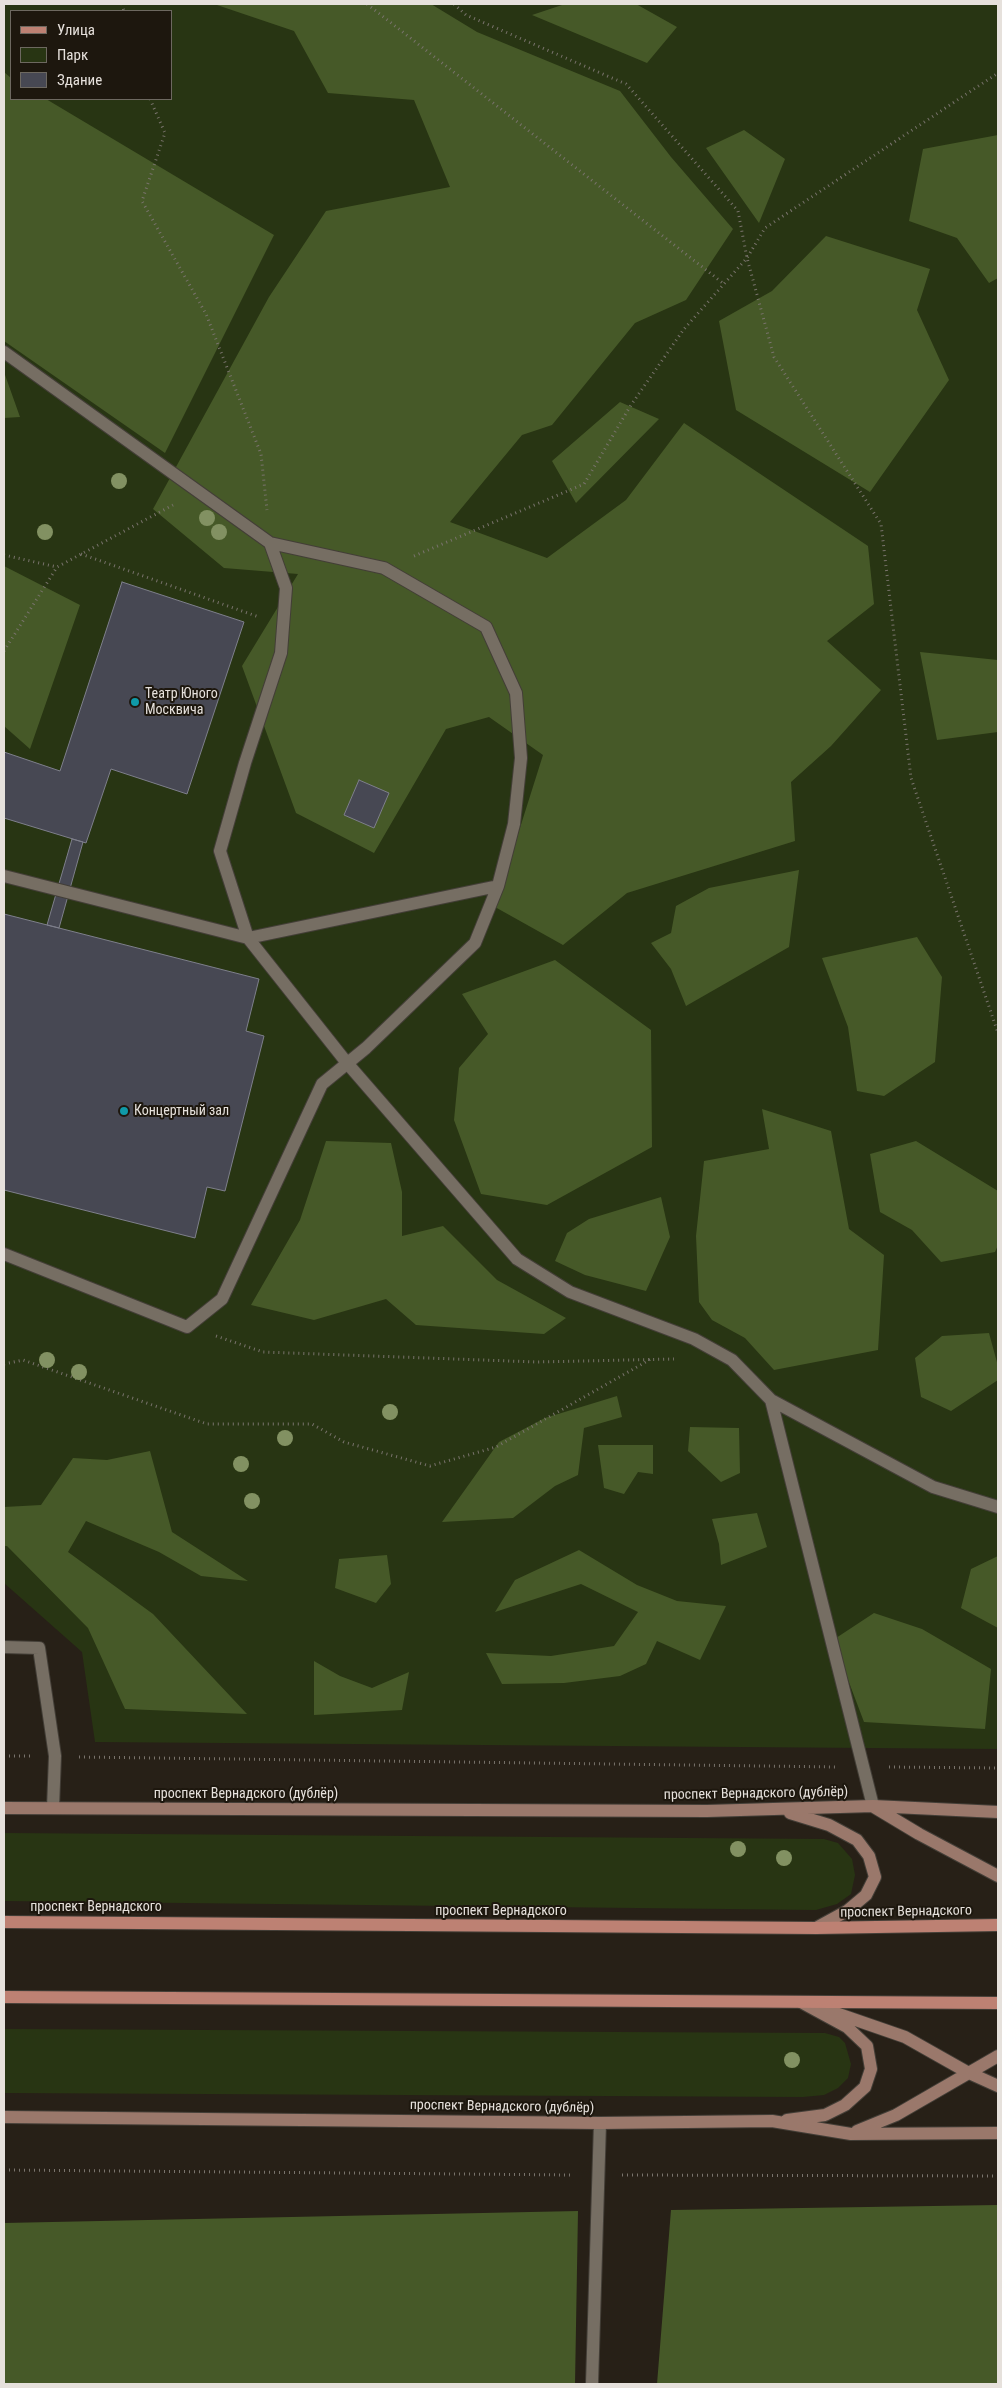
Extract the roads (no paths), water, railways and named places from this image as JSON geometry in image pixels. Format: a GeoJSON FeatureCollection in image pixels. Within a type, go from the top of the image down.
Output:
{"type":"FeatureCollection","features":[{"type":"Feature","properties":{"kind":"main road","name":"проспект Вернадского (дублёр)"},"geometry":{"type":"LineString","coordinates":[[4,1808],[780,1810],[873,1806],[998,1812]]}},
{"type":"Feature","properties":{"kind":"main road"},"geometry":{"type":"LineString","coordinates":[[873,1806],[919,1834],[998,1876]]}},
{"type":"Feature","properties":{"kind":"main road"},"geometry":{"type":"LineString","coordinates":[[780,1810],[830,1825],[857,1840],[869,1856],[876,1876],[866,1895],[846,1911],[816,1928]]}},
{"type":"Feature","properties":{"kind":"main road","name":"проспект Вернадского"},"geometry":{"type":"LineString","coordinates":[[4,1922],[816,1928],[998,1925]]}},
{"type":"Feature","properties":{"kind":"main road"},"geometry":{"type":"LineString","coordinates":[[4,1996],[998,2003]]}},
{"type":"Feature","properties":{"kind":"main road"},"geometry":{"type":"LineString","coordinates":[[801,2002],[905,2037],[967,2072],[998,2086]]}},
{"type":"Feature","properties":{"kind":"main road"},"geometry":{"type":"LineString","coordinates":[[772,2121],[825,2115],[845,2105],[865,2087],[871,2069],[867,2046],[847,2027],[801,2002]]}},
{"type":"Feature","properties":{"kind":"main road"},"geometry":{"type":"LineString","coordinates":[[851,2134],[896,2115],[967,2072],[998,2056]]}},
{"type":"Feature","properties":{"kind":"main road","name":"проспект Вернадского (дублёр)"},"geometry":{"type":"LineString","coordinates":[[4,2117],[600,2123],[772,2121],[851,2134],[998,2132]]}},
{"type":"Feature","properties":{"kind":"lane"},"geometry":{"type":"LineString","coordinates":[[4,352],[270,543],[384,568],[486,627],[516,693],[521,758],[514,824],[498,886],[475,943],[366,1048],[322,1084],[222,1299],[187,1327],[4,1254]]}},
{"type":"Feature","properties":{"kind":"lane"},"geometry":{"type":"LineString","coordinates":[[270,543],[286,588],[281,653],[245,763],[220,851],[248,938],[347,1063],[517,1259],[570,1292],[694,1339],[732,1360],[771,1400],[933,1487],[998,1507]]}},
{"type":"Feature","properties":{"kind":"lane"},"geometry":{"type":"LineString","coordinates":[[4,876],[248,938],[498,886]]}},
{"type":"Feature","properties":{"kind":"lane"},"geometry":{"type":"LineString","coordinates":[[771,1400],[873,1806]]}},
{"type":"Feature","properties":{"kind":"lane"},"geometry":{"type":"LineString","coordinates":[[4,1648],[38,1648],[55,1756],[53,1808]]}},
{"type":"Feature","properties":{"kind":"lane"},"geometry":{"type":"LineString","coordinates":[[592,2384],[600,2123]]}},
{"type":"Feature","properties":{"kind":"place","name":"Театр Юного Москвича"},"geometry":{"type":"Point","coordinates":[135,702]}},
{"type":"Feature","properties":{"kind":"place","name":"Концертный зал"},"geometry":{"type":"Point","coordinates":[124,1111]}}]}
